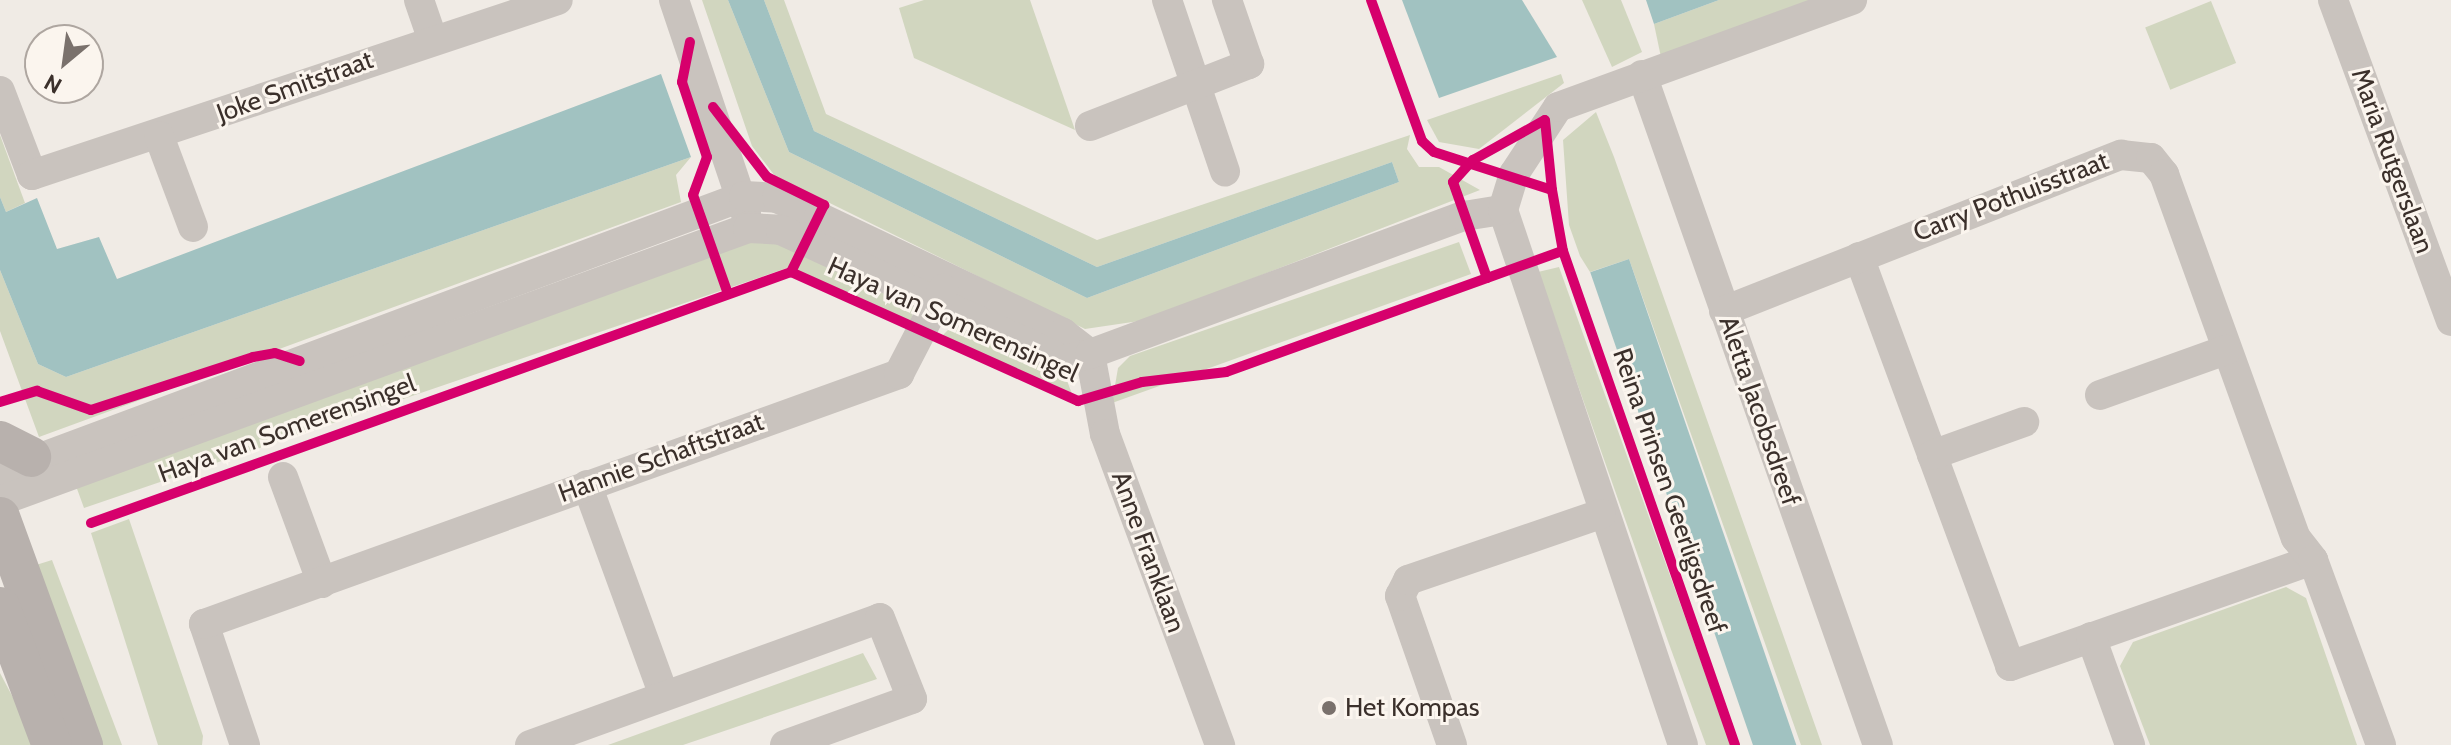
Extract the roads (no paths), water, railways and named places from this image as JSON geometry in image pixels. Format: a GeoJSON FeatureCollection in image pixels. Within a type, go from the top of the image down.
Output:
{"type":"FeatureCollection","features":[{"type":"Feature","properties":{"kind":"main road"},"geometry":{"type":"LineString","coordinates":[[0,517],[83,745]]}},
{"type":"Feature","properties":{"kind":"main road"},"geometry":{"type":"LineString","coordinates":[[0,607],[52,745]]}},
{"type":"Feature","properties":{"kind":"street"},"geometry":{"type":"LineString","coordinates":[[419,0],[432,37]]}},
{"type":"Feature","properties":{"kind":"street","name":"Joke Smitstraat"},"geometry":{"type":"LineString","coordinates":[[0,91],[32,175],[159,136],[432,37],[558,0]]}},
{"type":"Feature","properties":{"kind":"street"},"geometry":{"type":"LineString","coordinates":[[674,0],[744,196],[748,228]]}},
{"type":"Feature","properties":{"kind":"street"},"geometry":{"type":"LineString","coordinates":[[1167,0],[1225,171]]}},
{"type":"Feature","properties":{"kind":"street"},"geometry":{"type":"LineString","coordinates":[[1090,126],[1249,64],[1227,0]]}},
{"type":"Feature","properties":{"kind":"street"},"geometry":{"type":"LineString","coordinates":[[1683,745],[1601,514],[1503,210],[1545,120],[1558,107],[1852,0]]}},
{"type":"Feature","properties":{"kind":"street","name":"Maria Rutgerslaan"},"geometry":{"type":"LineString","coordinates":[[2333,0],[2451,321]]}},
{"type":"Feature","properties":{"kind":"street","name":"Aletta Jacobsdreef"},"geometry":{"type":"LineString","coordinates":[[1642,75],[1878,745]]}},
{"type":"Feature","properties":{"kind":"street"},"geometry":{"type":"LineString","coordinates":[[159,136],[193,227]]}},
{"type":"Feature","properties":{"kind":"street","name":"Carry Pothuisstraat"},"geometry":{"type":"LineString","coordinates":[[1724,311],[2121,155],[2151,158],[2164,174],[2296,538],[2313,560],[2381,745]]}},
{"type":"Feature","properties":{"kind":"street","name":"Haya van Somerensingel"},"geometry":{"type":"LineString","coordinates":[[10,457],[744,196],[777,198],[942,292]]}},
{"type":"Feature","properties":{"kind":"street","name":"Haya van Somerensingel"},"geometry":{"type":"LineString","coordinates":[[0,501],[748,228],[781,230],[942,292],[1063,333],[1090,354],[1464,216],[1503,210]]}},
{"type":"Feature","properties":{"kind":"street"},"geometry":{"type":"LineString","coordinates":[[1859,257],[2010,666],[2313,560]]}},
{"type":"Feature","properties":{"kind":"street","name":"Hannie Schaftstraat"},"geometry":{"type":"LineString","coordinates":[[245,745],[204,624],[899,374],[942,292]]}},
{"type":"Feature","properties":{"kind":"street"},"geometry":{"type":"LineString","coordinates":[[2100,395],[2226,350]]}},
{"type":"Feature","properties":{"kind":"street","name":"Anne Franklaan"},"geometry":{"type":"LineString","coordinates":[[1090,354],[1105,434],[1220,745]]}},
{"type":"Feature","properties":{"kind":"street"},"geometry":{"type":"LineString","coordinates":[[1932,455],[2024,422]]}},
{"type":"Feature","properties":{"kind":"street"},"geometry":{"type":"LineString","coordinates":[[283,477],[322,583]]}},
{"type":"Feature","properties":{"kind":"street"},"geometry":{"type":"LineString","coordinates":[[587,485],[664,695]]}},
{"type":"Feature","properties":{"kind":"street"},"geometry":{"type":"LineString","coordinates":[[1452,745],[1400,596],[1404,586],[1601,514]]}},
{"type":"Feature","properties":{"kind":"street"},"geometry":{"type":"LineString","coordinates":[[530,745],[880,618],[912,699],[785,745]]}},
{"type":"Feature","properties":{"kind":"street"},"geometry":{"type":"LineString","coordinates":[[2091,637],[2130,745]]}},
{"type":"Feature","properties":{"kind":"water"},"geometry":{"type":"Polygon","coordinates":[[[728,0],[764,0],[814,131],[1097,267],[1392,162],[1399,182],[1087,298],[789,152],[728,0]]]}},
{"type":"Feature","properties":{"kind":"water"},"geometry":{"type":"Polygon","coordinates":[[[1402,0],[1522,0],[1557,57],[1439,98],[1402,0]]]}},
{"type":"Feature","properties":{"kind":"water"},"geometry":{"type":"Polygon","coordinates":[[[1646,0],[1719,0],[1654,24],[1646,0]]]}},
{"type":"Feature","properties":{"kind":"water"},"geometry":{"type":"Polygon","coordinates":[[[661,74],[691,157],[66,377],[38,364],[0,270],[0,197],[6,212],[37,198],[57,249],[99,237],[117,279],[661,74]]]}},
{"type":"Feature","properties":{"kind":"water"},"geometry":{"type":"Polygon","coordinates":[[[1629,259],[1796,745],[1753,745],[1590,272],[1629,259]]]}},
{"type":"Feature","properties":{"kind":"place","name":"Het Kompas"},"geometry":{"type":"Point","coordinates":[1329,708]}}]}
